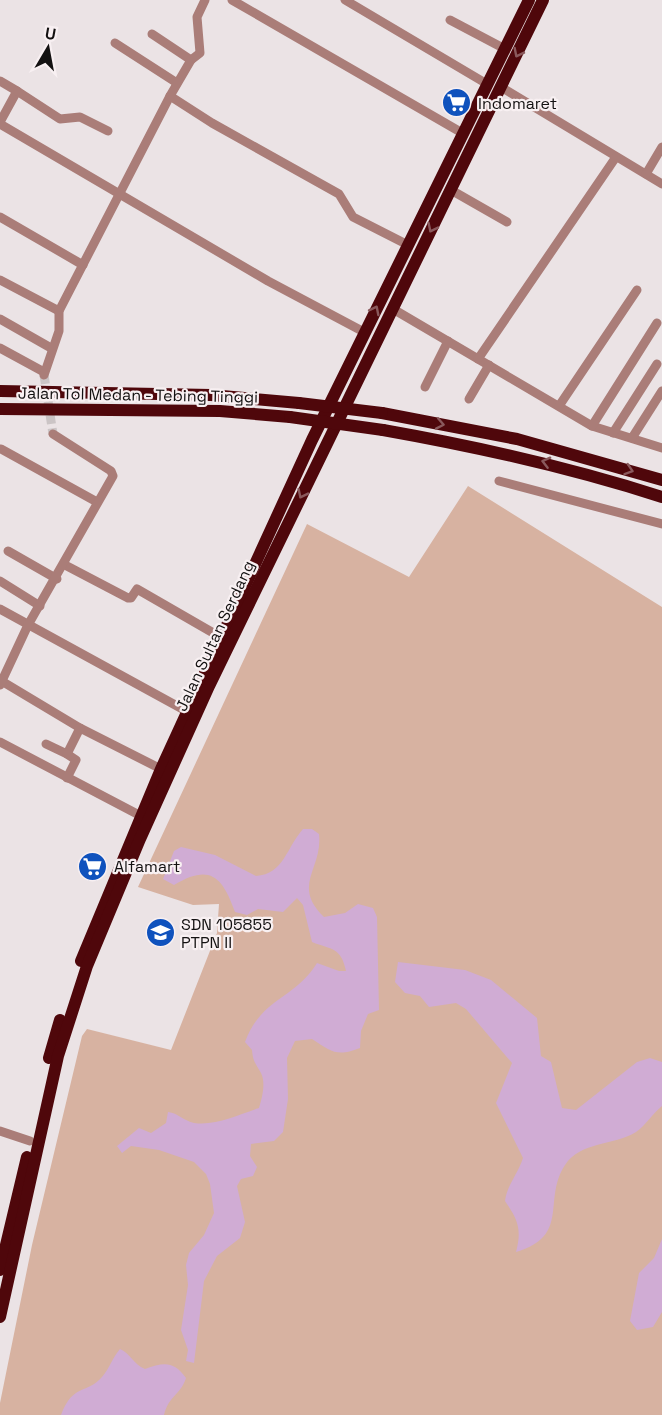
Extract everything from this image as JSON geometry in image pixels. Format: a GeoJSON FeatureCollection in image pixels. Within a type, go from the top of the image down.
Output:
{"type":"FeatureCollection","features":[{"type":"Feature","properties":{"kind":"highway","name":"Jalan Sultan Serdang"},"geometry":{"type":"LineString","coordinates":[[0,1317],[45,1111],[74,1002],[154,808],[364,332],[529,0]]}},
{"type":"Feature","properties":{"kind":"highway","name":"Jalan Sultan Serdang"},"geometry":{"type":"LineString","coordinates":[[0,1270],[53,1041],[67,998],[160,769],[222,638],[393,309],[543,0]]}},
{"type":"Feature","properties":{"kind":"highway","name":"Jalan Tol Medan - Tebing Tinggi"},"geometry":{"type":"LineString","coordinates":[[0,391],[211,394],[382,413],[517,439],[662,480]]}},
{"type":"Feature","properties":{"kind":"highway","name":"Jalan Tol Medan - Tebing Tinggi"},"geometry":{"type":"LineString","coordinates":[[0,409],[220,411],[290,417],[383,430],[503,452],[597,476],[662,497]]}},
{"type":"Feature","properties":{"kind":"street"},"geometry":{"type":"LineString","coordinates":[[0,348],[44,373],[51,348],[59,332],[59,311],[177,83],[191,60],[201,50],[197,17],[206,0]]}},
{"type":"Feature","properties":{"kind":"street"},"geometry":{"type":"LineString","coordinates":[[232,0],[464,134]]}},
{"type":"Feature","properties":{"kind":"street"},"geometry":{"type":"LineString","coordinates":[[345,0],[487,84]]}},
{"type":"Feature","properties":{"kind":"street"},"geometry":{"type":"LineString","coordinates":[[450,20],[505,50]]}},
{"type":"Feature","properties":{"kind":"street"},"geometry":{"type":"LineString","coordinates":[[152,34],[191,60]]}},
{"type":"Feature","properties":{"kind":"street"},"geometry":{"type":"LineString","coordinates":[[115,43],[177,83]]}},
{"type":"Feature","properties":{"kind":"street"},"geometry":{"type":"LineString","coordinates":[[0,81],[60,119],[80,117],[108,131]]}},
{"type":"Feature","properties":{"kind":"street"},"geometry":{"type":"LineString","coordinates":[[501,87],[662,184]]}},
{"type":"Feature","properties":{"kind":"street"},"geometry":{"type":"LineString","coordinates":[[17,91],[0,123],[268,280],[364,332]]}},
{"type":"Feature","properties":{"kind":"street"},"geometry":{"type":"LineString","coordinates":[[170,96],[212,123],[339,194],[353,217],[408,246]]}},
{"type":"Feature","properties":{"kind":"street"},"geometry":{"type":"LineString","coordinates":[[646,174],[662,147]]}},
{"type":"Feature","properties":{"kind":"street"},"geometry":{"type":"LineString","coordinates":[[478,359],[616,157]]}},
{"type":"Feature","properties":{"kind":"street"},"geometry":{"type":"LineString","coordinates":[[451,190],[507,222]]}},
{"type":"Feature","properties":{"kind":"street"},"geometry":{"type":"LineString","coordinates":[[0,217],[83,265]]}},
{"type":"Feature","properties":{"kind":"street"},"geometry":{"type":"LineString","coordinates":[[0,280],[59,311]]}},
{"type":"Feature","properties":{"kind":"street"},"geometry":{"type":"LineString","coordinates":[[560,406],[637,290]]}},
{"type":"Feature","properties":{"kind":"street"},"geometry":{"type":"LineString","coordinates":[[393,309],[592,426],[662,448]]}},
{"type":"Feature","properties":{"kind":"street"},"geometry":{"type":"LineString","coordinates":[[0,319],[51,348]]}},
{"type":"Feature","properties":{"kind":"street"},"geometry":{"type":"LineString","coordinates":[[592,426],[657,323]]}},
{"type":"Feature","properties":{"kind":"street"},"geometry":{"type":"LineString","coordinates":[[425,387],[448,341]]}},
{"type":"Feature","properties":{"kind":"street"},"geometry":{"type":"LineString","coordinates":[[613,433],[657,364]]}},
{"type":"Feature","properties":{"kind":"street"},"geometry":{"type":"LineString","coordinates":[[469,399],[489,365]]}},
{"type":"Feature","properties":{"kind":"street"},"geometry":{"type":"LineString","coordinates":[[632,438],[662,391]]}},
{"type":"Feature","properties":{"kind":"street"},"geometry":{"type":"LineString","coordinates":[[53,434],[113,474],[57,579],[28,625],[1,682],[80,728],[160,769]]}},
{"type":"Feature","properties":{"kind":"street"},"geometry":{"type":"LineString","coordinates":[[1,449],[97,502]]}},
{"type":"Feature","properties":{"kind":"street"},"geometry":{"type":"LineString","coordinates":[[499,481],[662,524]]}},
{"type":"Feature","properties":{"kind":"street"},"geometry":{"type":"LineString","coordinates":[[8,551],[57,579]]}},
{"type":"Feature","properties":{"kind":"street"},"geometry":{"type":"LineString","coordinates":[[64,565],[128,598],[131,598],[137,590],[222,638]]}},
{"type":"Feature","properties":{"kind":"street"},"geometry":{"type":"LineString","coordinates":[[0,581],[40,606]]}},
{"type":"Feature","properties":{"kind":"street"},"geometry":{"type":"LineString","coordinates":[[0,609],[188,712]]}},
{"type":"Feature","properties":{"kind":"street"},"geometry":{"type":"LineString","coordinates":[[67,754],[80,728]]}},
{"type":"Feature","properties":{"kind":"street"},"geometry":{"type":"LineString","coordinates":[[0,742],[141,816]]}},
{"type":"Feature","properties":{"kind":"street"},"geometry":{"type":"LineString","coordinates":[[46,744],[76,760],[67,778]]}},
{"type":"Feature","properties":{"kind":"street"},"geometry":{"type":"LineString","coordinates":[[0,1131],[30,1141]]}},
{"type":"Feature","properties":{"kind":"shaded area"},"geometry":{"type":"Polygon","coordinates":[[[468,486],[662,607],[662,1415],[0,1415],[0,1403],[32,1245],[82,1036],[87,1029],[171,1050],[217,933],[219,904],[193,905],[138,887],[307,524],[409,577],[468,486]]]}},
{"type":"Feature","properties":{"kind":"shaded area"},"geometry":{"type":"Polygon","coordinates":[[[303,829],[312,829],[319,834],[317,857],[309,886],[314,906],[324,917],[345,913],[358,904],[373,908],[377,917],[379,1010],[368,1014],[361,1031],[360,1048],[340,1053],[312,1039],[295,1041],[287,1058],[288,1099],[283,1132],[274,1141],[251,1144],[250,1156],[257,1167],[253,1176],[241,1179],[237,1186],[245,1222],[240,1238],[217,1256],[204,1281],[194,1363],[186,1361],[188,1350],[181,1330],[188,1285],[186,1265],[189,1253],[204,1235],[214,1213],[210,1184],[206,1174],[194,1162],[159,1150],[131,1146],[122,1153],[117,1146],[139,1128],[151,1133],[166,1123],[168,1112],[190,1122],[202,1124],[227,1119],[259,1108],[263,1081],[252,1050],[245,1042],[252,1027],[269,1007],[299,984],[317,963],[339,971],[346,971],[338,953],[312,942],[303,905],[297,898],[283,912],[258,909],[247,915],[235,912],[225,889],[213,877],[196,875],[174,885],[163,879],[174,851],[181,847],[215,855],[256,876],[265,874],[279,865],[303,829]]]}},
{"type":"Feature","properties":{"kind":"shaded area"},"geometry":{"type":"Polygon","coordinates":[[[398,962],[465,970],[491,980],[537,1018],[541,1056],[551,1062],[562,1108],[576,1110],[637,1062],[650,1058],[662,1062],[662,1106],[636,1132],[588,1148],[572,1157],[559,1178],[550,1227],[544,1237],[533,1245],[516,1252],[519,1237],[518,1225],[505,1201],[523,1158],[496,1103],[512,1063],[466,1009],[456,1003],[429,1007],[420,996],[405,993],[395,982],[398,962]]]}},
{"type":"Feature","properties":{"kind":"shaded area"},"geometry":{"type":"Polygon","coordinates":[[[662,1239],[662,1312],[653,1327],[637,1330],[630,1321],[639,1273],[654,1258],[662,1239]]]}},
{"type":"Feature","properties":{"kind":"shaded area"},"geometry":{"type":"Polygon","coordinates":[[[120,1349],[145,1369],[167,1364],[177,1368],[186,1378],[181,1389],[166,1408],[164,1415],[61,1415],[70,1398],[102,1377],[120,1349]]]}},
{"type":"Feature","properties":{"kind":"tunnel"},"geometry":{"type":"LineString","coordinates":[[44,375],[53,434]]}},
{"type":"Feature","properties":{"kind":"place","name":"Indomaret"},"geometry":{"type":"Point","coordinates":[457,103]}},
{"type":"Feature","properties":{"kind":"place","name":"Alfamart"},"geometry":{"type":"Point","coordinates":[93,866]}},
{"type":"Feature","properties":{"kind":"place","name":"SDN 105855 PTPN II"},"geometry":{"type":"Point","coordinates":[160,933]}}]}
